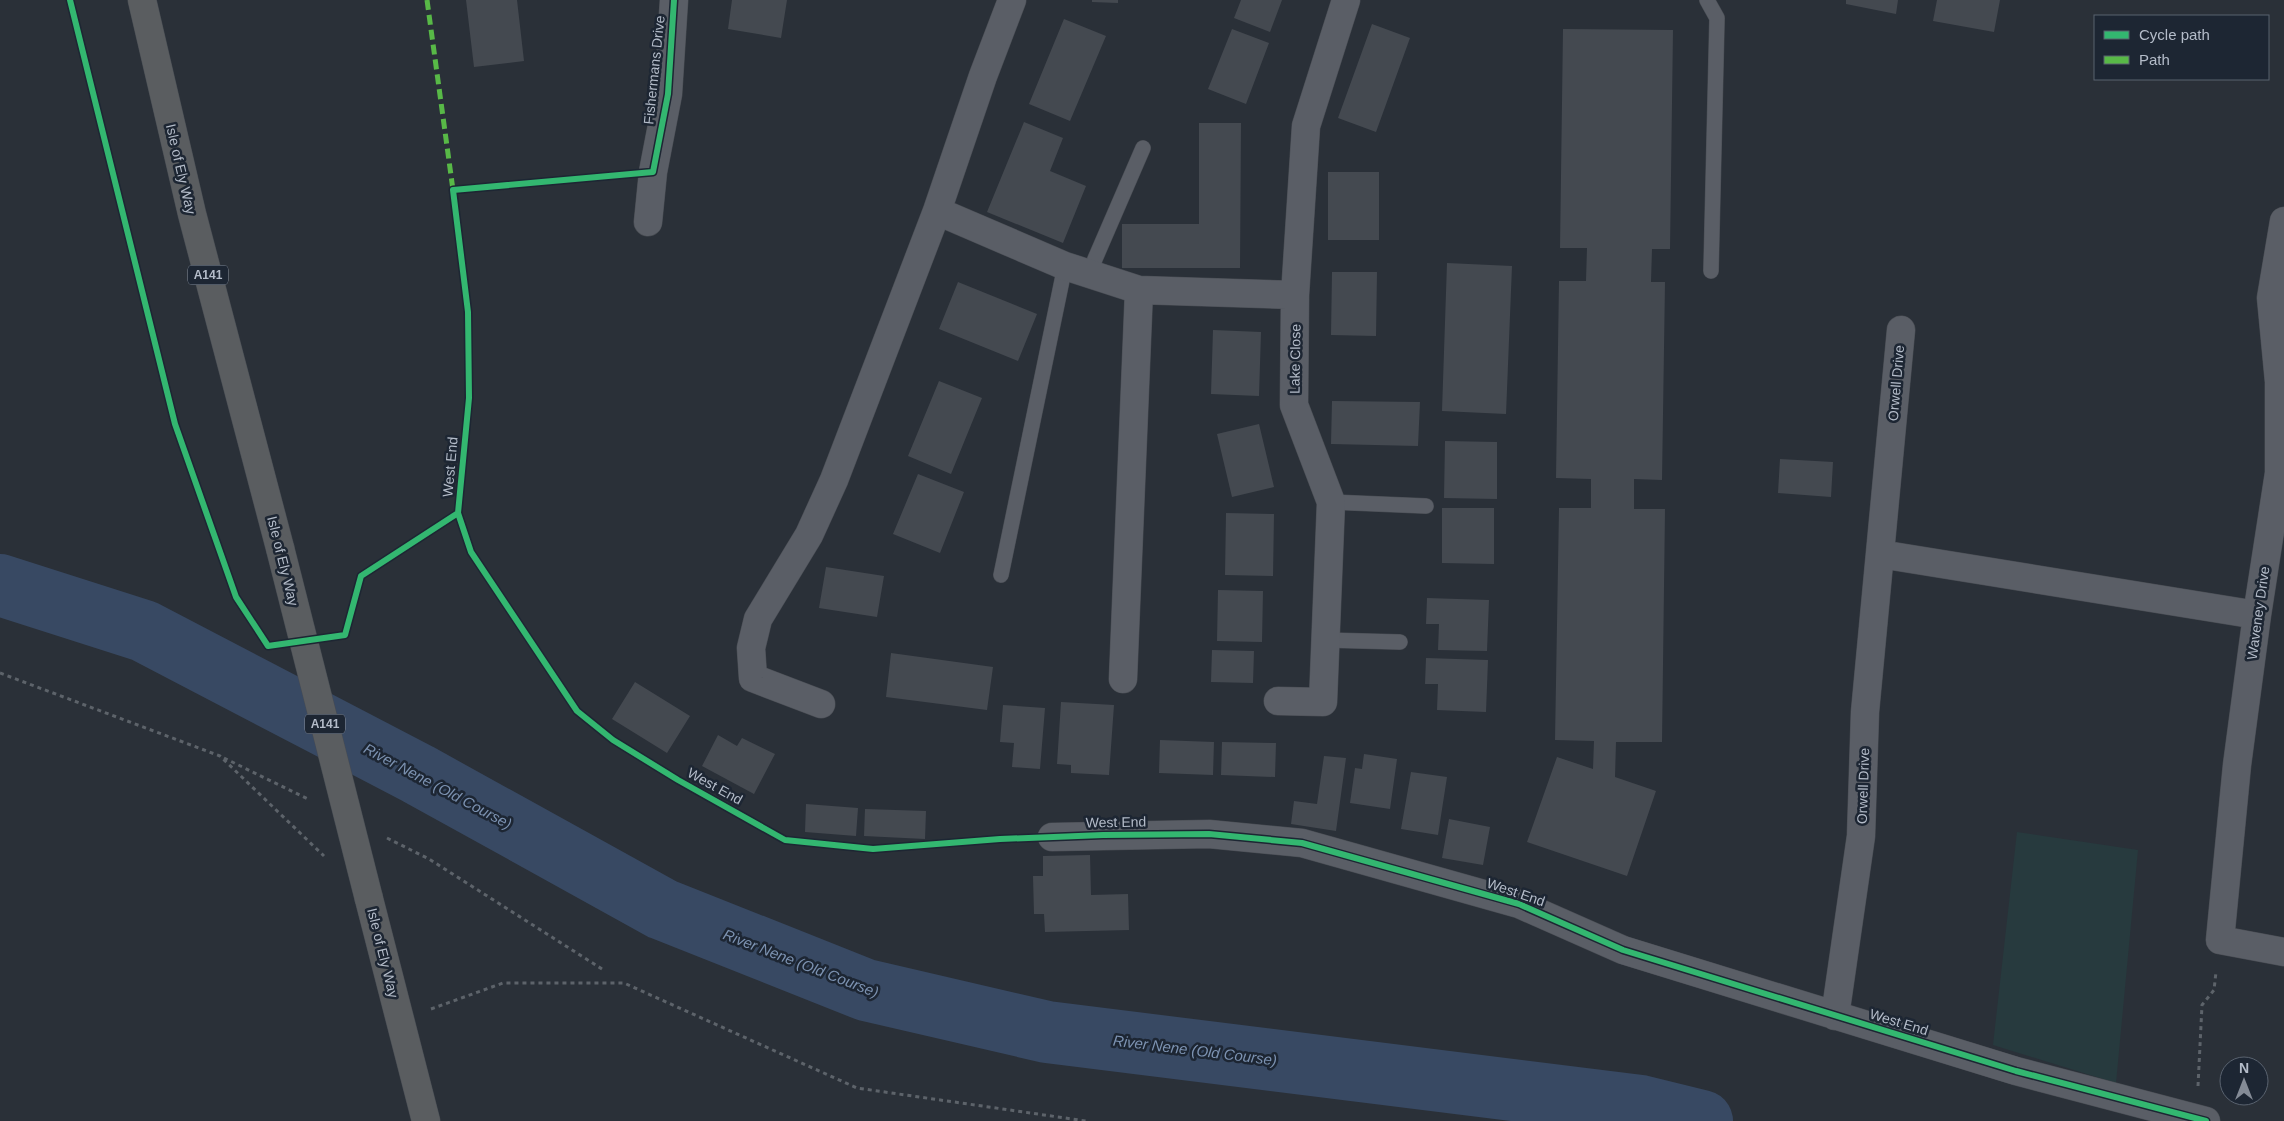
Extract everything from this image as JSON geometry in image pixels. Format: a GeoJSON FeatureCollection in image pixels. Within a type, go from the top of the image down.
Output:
{"type":"FeatureCollection","features":[{"type":"Feature","properties":{"kind":"highway","name":"Isle of Ely Way"},"geometry":{"type":"LineString","coordinates":[[142,0],[192,214],[280,548],[426,1121]]}},
{"type":"Feature","properties":{"kind":"street","name":"Fishermans Drive"},"geometry":{"type":"LineString","coordinates":[[648,222],[653,172],[668,94],[674,0]]}},
{"type":"Feature","properties":{"kind":"street"},"geometry":{"type":"LineString","coordinates":[[821,704],[753,678],[751,648],[758,619],[809,535],[834,480],[937,211],[1012,0]]}},
{"type":"Feature","properties":{"kind":"street","name":"Lake Close"},"geometry":{"type":"LineString","coordinates":[[1278,701],[1323,702],[1331,502],[1294,405],[1296,295],[1306,126],[1346,0]]}},
{"type":"Feature","properties":{"kind":"street"},"geometry":{"type":"LineString","coordinates":[[937,211],[1065,266],[1139,290],[1296,295]]}},
{"type":"Feature","properties":{"kind":"street","name":"Waveney Drive"},"geometry":{"type":"LineString","coordinates":[[2220,940],[2237,765],[2257,615],[2282,473],[2279,382],[2271,298],[2284,221]]}},
{"type":"Feature","properties":{"kind":"street"},"geometry":{"type":"LineString","coordinates":[[1123,679],[1139,290]]}},
{"type":"Feature","properties":{"kind":"street","name":"Orwell Drive"},"geometry":{"type":"LineString","coordinates":[[1835,1016],[1861,836],[1865,712],[1900,330]]}},
{"type":"Feature","properties":{"kind":"street"},"geometry":{"type":"LineString","coordinates":[[1880,554],[2257,615]]}},
{"type":"Feature","properties":{"kind":"street","name":"West End"},"geometry":{"type":"LineString","coordinates":[[1052,837],[1209,834],[1302,843],[1520,904],[1623,950],[1835,1016],[2016,1071],[2202,1120]]}},
{"type":"Feature","properties":{"kind":"street"},"geometry":{"type":"LineString","coordinates":[[2220,940],[2284,952]]}},
{"type":"Feature","properties":{"kind":"lane"},"geometry":{"type":"LineString","coordinates":[[1707,0],[1717,18],[1711,271]]}},
{"type":"Feature","properties":{"kind":"lane"},"geometry":{"type":"LineString","coordinates":[[1090,275],[1095,259],[1143,148]]}},
{"type":"Feature","properties":{"kind":"lane"},"geometry":{"type":"LineString","coordinates":[[1001,575],[1065,266]]}},
{"type":"Feature","properties":{"kind":"lane"},"geometry":{"type":"LineString","coordinates":[[1331,502],[1426,506]]}},
{"type":"Feature","properties":{"kind":"lane"},"geometry":{"type":"LineString","coordinates":[[1325,640],[1400,642]]}},
{"type":"Feature","properties":{"kind":"path"},"geometry":{"type":"LineString","coordinates":[[335,637],[344,635],[361,576],[369,571]]}},
{"type":"Feature","properties":{"kind":"path"},"geometry":{"type":"LineString","coordinates":[[232,588],[268,646],[278,644]]}},
{"type":"Feature","properties":{"kind":"path"},"geometry":{"type":"LineString","coordinates":[[0,673],[220,756],[315,803]]}},
{"type":"Feature","properties":{"kind":"path"},"geometry":{"type":"LineString","coordinates":[[220,756],[326,858]]}},
{"type":"Feature","properties":{"kind":"path"},"geometry":{"type":"LineString","coordinates":[[385,837],[429,859],[602,969]]}},
{"type":"Feature","properties":{"kind":"path"},"geometry":{"type":"LineString","coordinates":[[2202,1120],[2202,1004],[2214,990],[2220,940]]}},
{"type":"Feature","properties":{"kind":"path"},"geometry":{"type":"LineString","coordinates":[[400,1020],[503,983],[624,983],[857,1088],[1086,1121]]}},
{"type":"Feature","properties":{"kind":"green space"},"geometry":{"type":"Polygon","coordinates":[[[2017,832],[2138,850],[2116,1083],[1993,1045],[2017,832]]]}},
{"type":"Feature","properties":{"kind":"building"},"geometry":{"type":"Polygon","coordinates":[[[466,0],[517,0],[524,61],[474,67],[466,0]]]}},
{"type":"Feature","properties":{"kind":"building"},"geometry":{"type":"Polygon","coordinates":[[[732,0],[787,0],[781,38],[728,29],[732,0]]]}},
{"type":"Feature","properties":{"kind":"building"},"geometry":{"type":"Polygon","coordinates":[[[1092,0],[1118,0],[1118,3],[1092,2],[1092,0]]]}},
{"type":"Feature","properties":{"kind":"building"},"geometry":{"type":"Polygon","coordinates":[[[1241,0],[1282,0],[1270,32],[1234,18],[1241,0]]]}},
{"type":"Feature","properties":{"kind":"building"},"geometry":{"type":"Polygon","coordinates":[[[1846,0],[1898,0],[1896,14],[1846,4],[1846,0]]]}},
{"type":"Feature","properties":{"kind":"building"},"geometry":{"type":"Polygon","coordinates":[[[1937,0],[2000,0],[1994,32],[1933,21],[1937,0]]]}},
{"type":"Feature","properties":{"kind":"building"},"geometry":{"type":"Polygon","coordinates":[[[1064,19],[1106,36],[1070,121],[1029,104],[1064,19]]]}},
{"type":"Feature","properties":{"kind":"building"},"geometry":{"type":"Polygon","coordinates":[[[1372,24],[1410,38],[1376,132],[1338,118],[1372,24]]]}},
{"type":"Feature","properties":{"kind":"building"},"geometry":{"type":"Polygon","coordinates":[[[1232,29],[1269,43],[1246,104],[1208,89],[1232,29]]]}},
{"type":"Feature","properties":{"kind":"building"},"geometry":{"type":"Polygon","coordinates":[[[1563,29],[1673,30],[1670,249],[1652,249],[1651,282],[1665,282],[1662,480],[1634,479],[1634,509],[1665,509],[1662,742],[1616,742],[1615,777],[1656,791],[1627,876],[1527,842],[1557,757],[1593,769],[1594,741],[1555,740],[1559,508],[1591,508],[1591,479],[1556,478],[1559,281],[1586,281],[1587,248],[1560,248],[1563,29]]]}},
{"type":"Feature","properties":{"kind":"building"},"geometry":{"type":"Polygon","coordinates":[[[1024,122],[1063,138],[1050,171],[1086,186],[1063,243],[987,212],[1024,122]]]}},
{"type":"Feature","properties":{"kind":"building"},"geometry":{"type":"Polygon","coordinates":[[[1199,123],[1241,123],[1240,268],[1122,268],[1122,224],[1199,224],[1199,123]]]}},
{"type":"Feature","properties":{"kind":"building"},"geometry":{"type":"Polygon","coordinates":[[[1328,172],[1379,172],[1379,240],[1328,240],[1328,172]]]}},
{"type":"Feature","properties":{"kind":"building"},"geometry":{"type":"Polygon","coordinates":[[[1447,263],[1512,266],[1506,414],[1442,411],[1447,263]]]}},
{"type":"Feature","properties":{"kind":"building"},"geometry":{"type":"Polygon","coordinates":[[[1332,272],[1377,272],[1376,336],[1331,335],[1332,272]]]}},
{"type":"Feature","properties":{"kind":"building"},"geometry":{"type":"Polygon","coordinates":[[[958,282],[1037,314],[1018,361],[939,329],[958,282]]]}},
{"type":"Feature","properties":{"kind":"building"},"geometry":{"type":"Polygon","coordinates":[[[1213,330],[1261,332],[1259,396],[1211,394],[1213,330]]]}},
{"type":"Feature","properties":{"kind":"building"},"geometry":{"type":"Polygon","coordinates":[[[939,381],[982,398],[951,474],[908,456],[939,381]]]}},
{"type":"Feature","properties":{"kind":"building"},"geometry":{"type":"Polygon","coordinates":[[[1332,401],[1420,402],[1418,446],[1331,444],[1332,401]]]}},
{"type":"Feature","properties":{"kind":"building"},"geometry":{"type":"Polygon","coordinates":[[[1259,424],[1274,487],[1232,497],[1217,434],[1259,424]]]}},
{"type":"Feature","properties":{"kind":"building"},"geometry":{"type":"Polygon","coordinates":[[[1445,441],[1497,442],[1497,499],[1444,498],[1445,441]]]}},
{"type":"Feature","properties":{"kind":"building"},"geometry":{"type":"Polygon","coordinates":[[[1780,459],[1833,462],[1831,497],[1778,493],[1780,459]]]}},
{"type":"Feature","properties":{"kind":"building"},"geometry":{"type":"Polygon","coordinates":[[[918,474],[964,492],[940,553],[893,534],[918,474]]]}},
{"type":"Feature","properties":{"kind":"building"},"geometry":{"type":"Polygon","coordinates":[[[1442,508],[1494,508],[1494,564],[1442,563],[1442,508]]]}},
{"type":"Feature","properties":{"kind":"building"},"geometry":{"type":"Polygon","coordinates":[[[1226,513],[1274,514],[1273,576],[1225,575],[1226,513]]]}},
{"type":"Feature","properties":{"kind":"building"},"geometry":{"type":"Polygon","coordinates":[[[826,567],[884,576],[877,617],[819,608],[826,567]]]}},
{"type":"Feature","properties":{"kind":"building"},"geometry":{"type":"Polygon","coordinates":[[[1218,590],[1263,591],[1262,642],[1217,641],[1218,590]]]}},
{"type":"Feature","properties":{"kind":"building"},"geometry":{"type":"Polygon","coordinates":[[[1427,598],[1489,600],[1487,651],[1438,650],[1439,624],[1426,624],[1427,598]]]}},
{"type":"Feature","properties":{"kind":"building"},"geometry":{"type":"Polygon","coordinates":[[[1212,650],[1254,651],[1253,683],[1211,682],[1212,650]]]}},
{"type":"Feature","properties":{"kind":"building"},"geometry":{"type":"Polygon","coordinates":[[[891,653],[993,667],[987,710],[886,697],[891,653]]]}},
{"type":"Feature","properties":{"kind":"building"},"geometry":{"type":"Polygon","coordinates":[[[1426,658],[1488,660],[1486,712],[1437,710],[1438,684],[1425,684],[1426,658]]]}},
{"type":"Feature","properties":{"kind":"building"},"geometry":{"type":"Polygon","coordinates":[[[635,682],[690,716],[667,753],[612,719],[635,682]]]}},
{"type":"Feature","properties":{"kind":"building"},"geometry":{"type":"Polygon","coordinates":[[[1061,702],[1114,705],[1109,775],[1071,773],[1071,765],[1057,764],[1061,702]]]}},
{"type":"Feature","properties":{"kind":"building"},"geometry":{"type":"Polygon","coordinates":[[[1003,705],[1045,708],[1040,769],[1012,767],[1014,743],[1000,742],[1003,705]]]}},
{"type":"Feature","properties":{"kind":"building"},"geometry":{"type":"Polygon","coordinates":[[[718,735],[737,746],[742,738],[775,754],[754,794],[702,766],[718,735]]]}},
{"type":"Feature","properties":{"kind":"building"},"geometry":{"type":"Polygon","coordinates":[[[1160,740],[1214,742],[1213,775],[1159,773],[1160,740]]]}},
{"type":"Feature","properties":{"kind":"building"},"geometry":{"type":"Polygon","coordinates":[[[1222,742],[1276,743],[1275,777],[1221,775],[1222,742]]]}},
{"type":"Feature","properties":{"kind":"building"},"geometry":{"type":"Polygon","coordinates":[[[1364,754],[1397,759],[1390,809],[1350,803],[1355,768],[1362,769],[1364,754]]]}},
{"type":"Feature","properties":{"kind":"building"},"geometry":{"type":"Polygon","coordinates":[[[1324,756],[1346,758],[1336,831],[1291,824],[1294,801],[1317,804],[1324,756]]]}},
{"type":"Feature","properties":{"kind":"building"},"geometry":{"type":"Polygon","coordinates":[[[1411,772],[1447,777],[1438,835],[1401,829],[1411,772]]]}},
{"type":"Feature","properties":{"kind":"building"},"geometry":{"type":"Polygon","coordinates":[[[806,804],[858,808],[856,836],[805,832],[806,804]]]}},
{"type":"Feature","properties":{"kind":"building"},"geometry":{"type":"Polygon","coordinates":[[[865,809],[926,811],[925,839],[864,836],[865,809]]]}},
{"type":"Feature","properties":{"kind":"building"},"geometry":{"type":"Polygon","coordinates":[[[1449,819],[1490,827],[1483,865],[1442,858],[1449,819]]]}},
{"type":"Feature","properties":{"kind":"building"},"geometry":{"type":"Polygon","coordinates":[[[1090,855],[1091,895],[1128,894],[1129,930],[1045,932],[1044,914],[1034,914],[1033,876],[1043,876],[1043,856],[1090,855]]]}},
{"type":"Feature","properties":{"kind":"waterway","name":"River Nene (Old Course)"},"geometry":{"type":"LineString","coordinates":[[0,585],[144,631],[418,774],[662,909],[866,990],[1047,1032],[1641,1106],[1702,1121]]}},
{"type":"Feature","properties":{"kind":"marked path"},"geometry":{"type":"LineString","coordinates":[[427,0],[453,190]]}},
{"type":"Feature","properties":{"kind":"cycle path"},"geometry":{"type":"LineString","coordinates":[[70,0],[175,424],[236,597],[268,646],[345,635],[361,576],[458,513]]}},
{"type":"Feature","properties":{"kind":"cycle path"},"geometry":{"type":"LineString","coordinates":[[674,0],[668,94],[653,172],[453,190],[468,312],[469,398],[458,513],[471,552],[577,711],[613,740],[678,780],[785,840],[873,849],[1000,839],[1103,835],[1209,834],[1302,843],[1519,904],[1623,950],[2016,1071],[2206,1121]]}}]}
